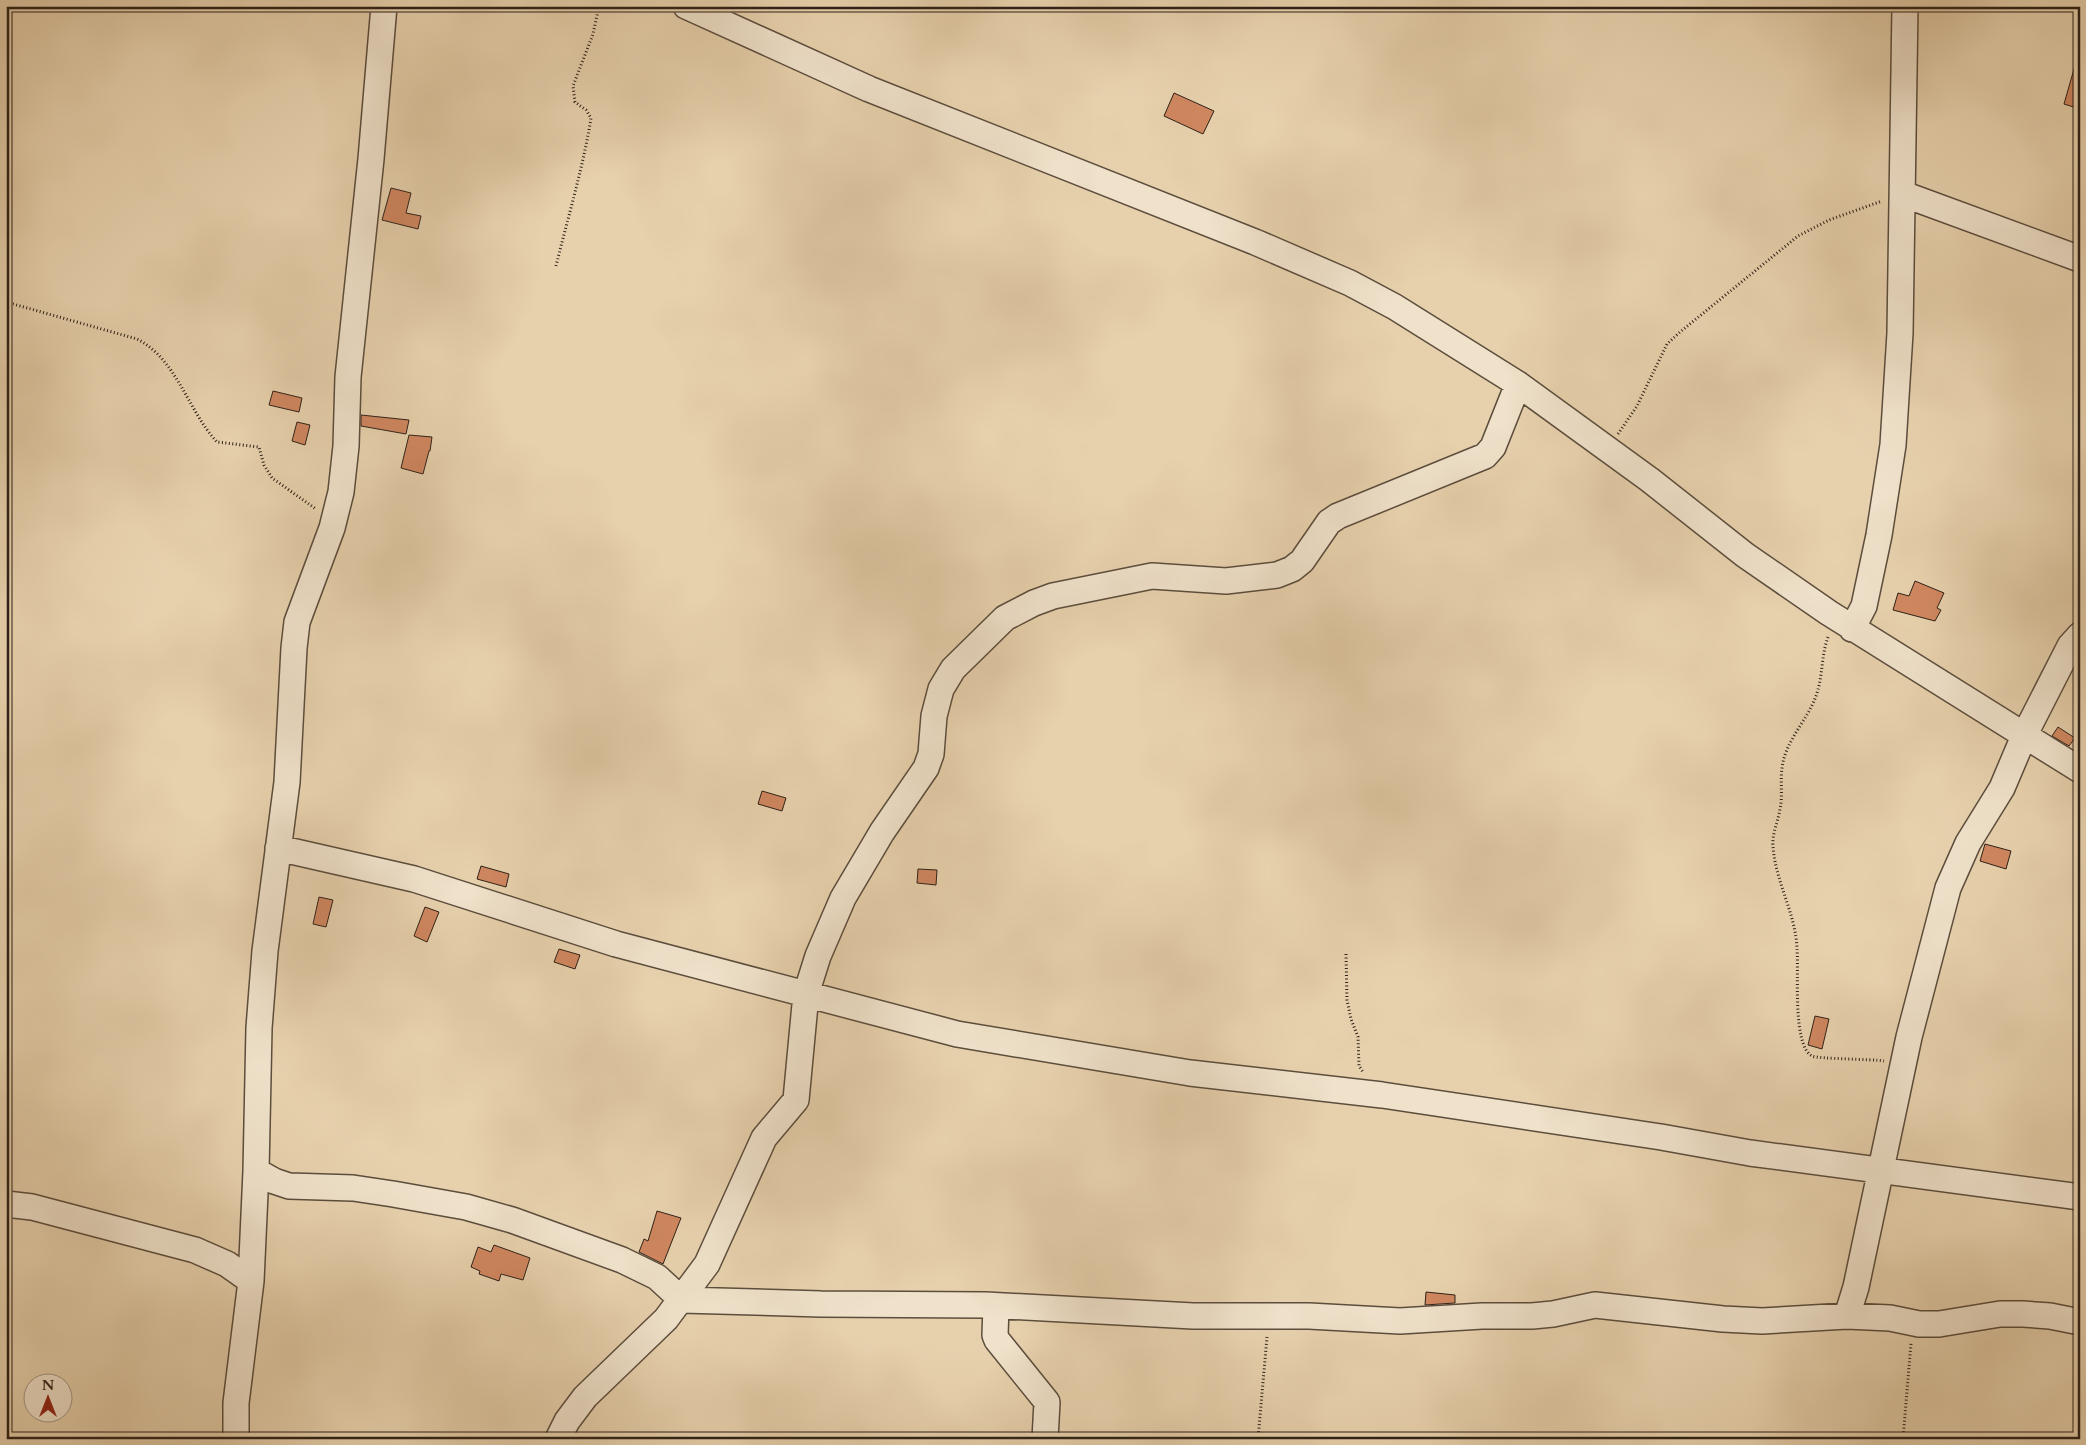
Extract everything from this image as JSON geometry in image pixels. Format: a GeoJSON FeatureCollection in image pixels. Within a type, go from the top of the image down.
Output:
{"type":"FeatureCollection","features":[{"type":"Feature","properties":{"kind":"street"},"geometry":{"type":"LineString","coordinates":[[236,1439],[236,1403],[251,1281],[256,1171],[259,1028],[265,951],[287,782],[297,622],[334,519],[341,492],[346,446],[348,377],[371,159],[384,6]]}},
{"type":"Feature","properties":{"kind":"street"},"geometry":{"type":"LineString","coordinates":[[686,6],[869,90],[1255,242],[1350,283],[1395,307],[1518,384],[1607,448],[1746,555],[1844,623],[2080,770]]}},
{"type":"Feature","properties":{"kind":"street"},"geometry":{"type":"LineString","coordinates":[[1844,623],[1864,606],[1893,445],[1900,333],[1905,6]]}},
{"type":"Feature","properties":{"kind":"street"},"geometry":{"type":"LineString","coordinates":[[1903,194],[2080,259]]}},
{"type":"Feature","properties":{"kind":"street"},"geometry":{"type":"LineString","coordinates":[[558,1439],[567,1422],[585,1397],[666,1319],[682,1300],[707,1264],[718,1243],[764,1138],[796,1100],[806,994],[818,956],[843,898],[882,832],[926,768],[931,754],[934,716],[941,689],[953,669],[1005,618],[1034,603],[1053,596],[1152,576],[1226,581],[1276,574],[1292,569],[1302,561],[1330,522],[1338,516],[1484,456],[1493,446],[1518,384]]}},
{"type":"Feature","properties":{"kind":"street"},"geometry":{"type":"LineString","coordinates":[[1847,1316],[1856,1287],[1903,1063],[1931,946],[1948,888],[1968,843],[2002,788],[2024,736],[2070,646],[2080,635]]}},
{"type":"Feature","properties":{"kind":"street"},"geometry":{"type":"LineString","coordinates":[[278,848],[414,879],[616,944],[868,1012],[966,1035],[1190,1073],[1380,1094],[1661,1137],[1750,1153],[2080,1197]]}},
{"type":"Feature","properties":{"kind":"street"},"geometry":{"type":"LineString","coordinates":[[256,1171],[274,1181],[289,1186],[353,1188],[377,1191],[466,1207],[512,1220],[622,1260],[657,1278],[682,1300],[996,1306],[1193,1316],[1268,1316],[1400,1321],[1482,1316],[1532,1316],[1553,1314],[1595,1305],[1723,1319],[1762,1321],[1847,1316],[1939,1324],[2000,1314],[2023,1314],[2050,1316],[2080,1322]]}},
{"type":"Feature","properties":{"kind":"street"},"geometry":{"type":"LineString","coordinates":[[6,1204],[32,1207],[195,1250],[227,1264],[251,1281]]}},
{"type":"Feature","properties":{"kind":"street"},"geometry":{"type":"LineString","coordinates":[[996,1306],[995,1335],[997,1340],[1047,1402],[1045,1439]]}},
{"type":"Feature","properties":{"kind":"path"},"geometry":{"type":"LineString","coordinates":[[556,266],[570,204],[581,169],[591,118],[586,110],[576,102],[573,86],[593,34],[599,6]]}},
{"type":"Feature","properties":{"kind":"path"},"geometry":{"type":"LineString","coordinates":[[1607,448],[1637,406],[1668,344],[1680,332],[1798,236],[1829,220],[1903,194]]}},
{"type":"Feature","properties":{"kind":"path"},"geometry":{"type":"LineString","coordinates":[[6,302],[137,339],[147,344],[157,352],[217,442],[259,447],[264,465],[272,478],[300,499],[334,519]]}},
{"type":"Feature","properties":{"kind":"path"},"geometry":{"type":"LineString","coordinates":[[1844,623],[1824,646],[1823,669],[1816,697],[1788,746],[1782,766],[1780,808],[1772,844],[1774,857],[1791,912],[1798,948],[1797,983],[1802,1040],[1807,1050],[1813,1056],[1822,1058],[1855,1058],[1903,1063]]}},
{"type":"Feature","properties":{"kind":"path"},"geometry":{"type":"LineString","coordinates":[[1346,954],[1347,1000],[1351,1019],[1358,1037],[1359,1066],[1380,1094]]}},
{"type":"Feature","properties":{"kind":"path"},"geometry":{"type":"LineString","coordinates":[[1258,1439],[1268,1316]]}},
{"type":"Feature","properties":{"kind":"path"},"geometry":{"type":"LineString","coordinates":[[1903,1439],[1911,1344],[1908,1322]]}},
{"type":"Feature","properties":{"kind":"building"},"geometry":{"type":"Polygon","coordinates":[[[2076,62],[2080,63],[2080,109],[2064,104],[2076,62]]]}},
{"type":"Feature","properties":{"kind":"building"},"geometry":{"type":"Polygon","coordinates":[[[1174,93],[1214,111],[1203,134],[1164,116],[1174,93]]]}},
{"type":"Feature","properties":{"kind":"building"},"geometry":{"type":"Polygon","coordinates":[[[391,188],[411,193],[406,213],[421,216],[418,229],[382,220],[391,188]]]}},
{"type":"Feature","properties":{"kind":"building"},"geometry":{"type":"Polygon","coordinates":[[[273,391],[302,398],[299,412],[269,405],[273,391]]]}},
{"type":"Feature","properties":{"kind":"building"},"geometry":{"type":"Polygon","coordinates":[[[361,415],[409,420],[406,434],[361,426],[361,415]]]}},
{"type":"Feature","properties":{"kind":"building"},"geometry":{"type":"Polygon","coordinates":[[[297,422],[310,425],[305,445],[292,441],[297,422]]]}},
{"type":"Feature","properties":{"kind":"building"},"geometry":{"type":"Polygon","coordinates":[[[409,435],[432,437],[423,474],[401,468],[409,435]]]}},
{"type":"Feature","properties":{"kind":"building"},"geometry":{"type":"Polygon","coordinates":[[[1915,581],[1944,593],[1937,608],[1941,610],[1935,621],[1893,610],[1898,593],[1909,596],[1915,581]]]}},
{"type":"Feature","properties":{"kind":"building"},"geometry":{"type":"Polygon","coordinates":[[[2058,727],[2075,738],[2069,746],[2052,736],[2058,727]]]}},
{"type":"Feature","properties":{"kind":"building"},"geometry":{"type":"Polygon","coordinates":[[[762,791],[786,798],[782,811],[758,804],[762,791]]]}},
{"type":"Feature","properties":{"kind":"building"},"geometry":{"type":"Polygon","coordinates":[[[1985,844],[2011,851],[2006,869],[1980,861],[1985,844]]]}},
{"type":"Feature","properties":{"kind":"building"},"geometry":{"type":"Polygon","coordinates":[[[481,866],[509,874],[506,887],[477,879],[481,866]]]}},
{"type":"Feature","properties":{"kind":"building"},"geometry":{"type":"Polygon","coordinates":[[[918,869],[937,870],[936,885],[917,883],[918,869]]]}},
{"type":"Feature","properties":{"kind":"building"},"geometry":{"type":"Polygon","coordinates":[[[319,897],[333,900],[326,927],[313,924],[319,897]]]}},
{"type":"Feature","properties":{"kind":"building"},"geometry":{"type":"Polygon","coordinates":[[[425,907],[439,912],[427,942],[414,936],[425,907]]]}},
{"type":"Feature","properties":{"kind":"building"},"geometry":{"type":"Polygon","coordinates":[[[559,949],[580,955],[575,969],[554,962],[559,949]]]}},
{"type":"Feature","properties":{"kind":"building"},"geometry":{"type":"Polygon","coordinates":[[[1815,1016],[1829,1019],[1822,1049],[1808,1045],[1815,1016]]]}},
{"type":"Feature","properties":{"kind":"building"},"geometry":{"type":"Polygon","coordinates":[[[657,1211],[681,1218],[663,1264],[639,1252],[644,1239],[648,1241],[657,1211]]]}},
{"type":"Feature","properties":{"kind":"building"},"geometry":{"type":"Polygon","coordinates":[[[494,1245],[530,1258],[523,1280],[501,1274],[499,1281],[479,1274],[480,1271],[471,1267],[478,1247],[491,1252],[494,1245]]]}},
{"type":"Feature","properties":{"kind":"building"},"geometry":{"type":"Polygon","coordinates":[[[1426,1292],[1455,1295],[1455,1303],[1425,1305],[1426,1292]]]}}]}
